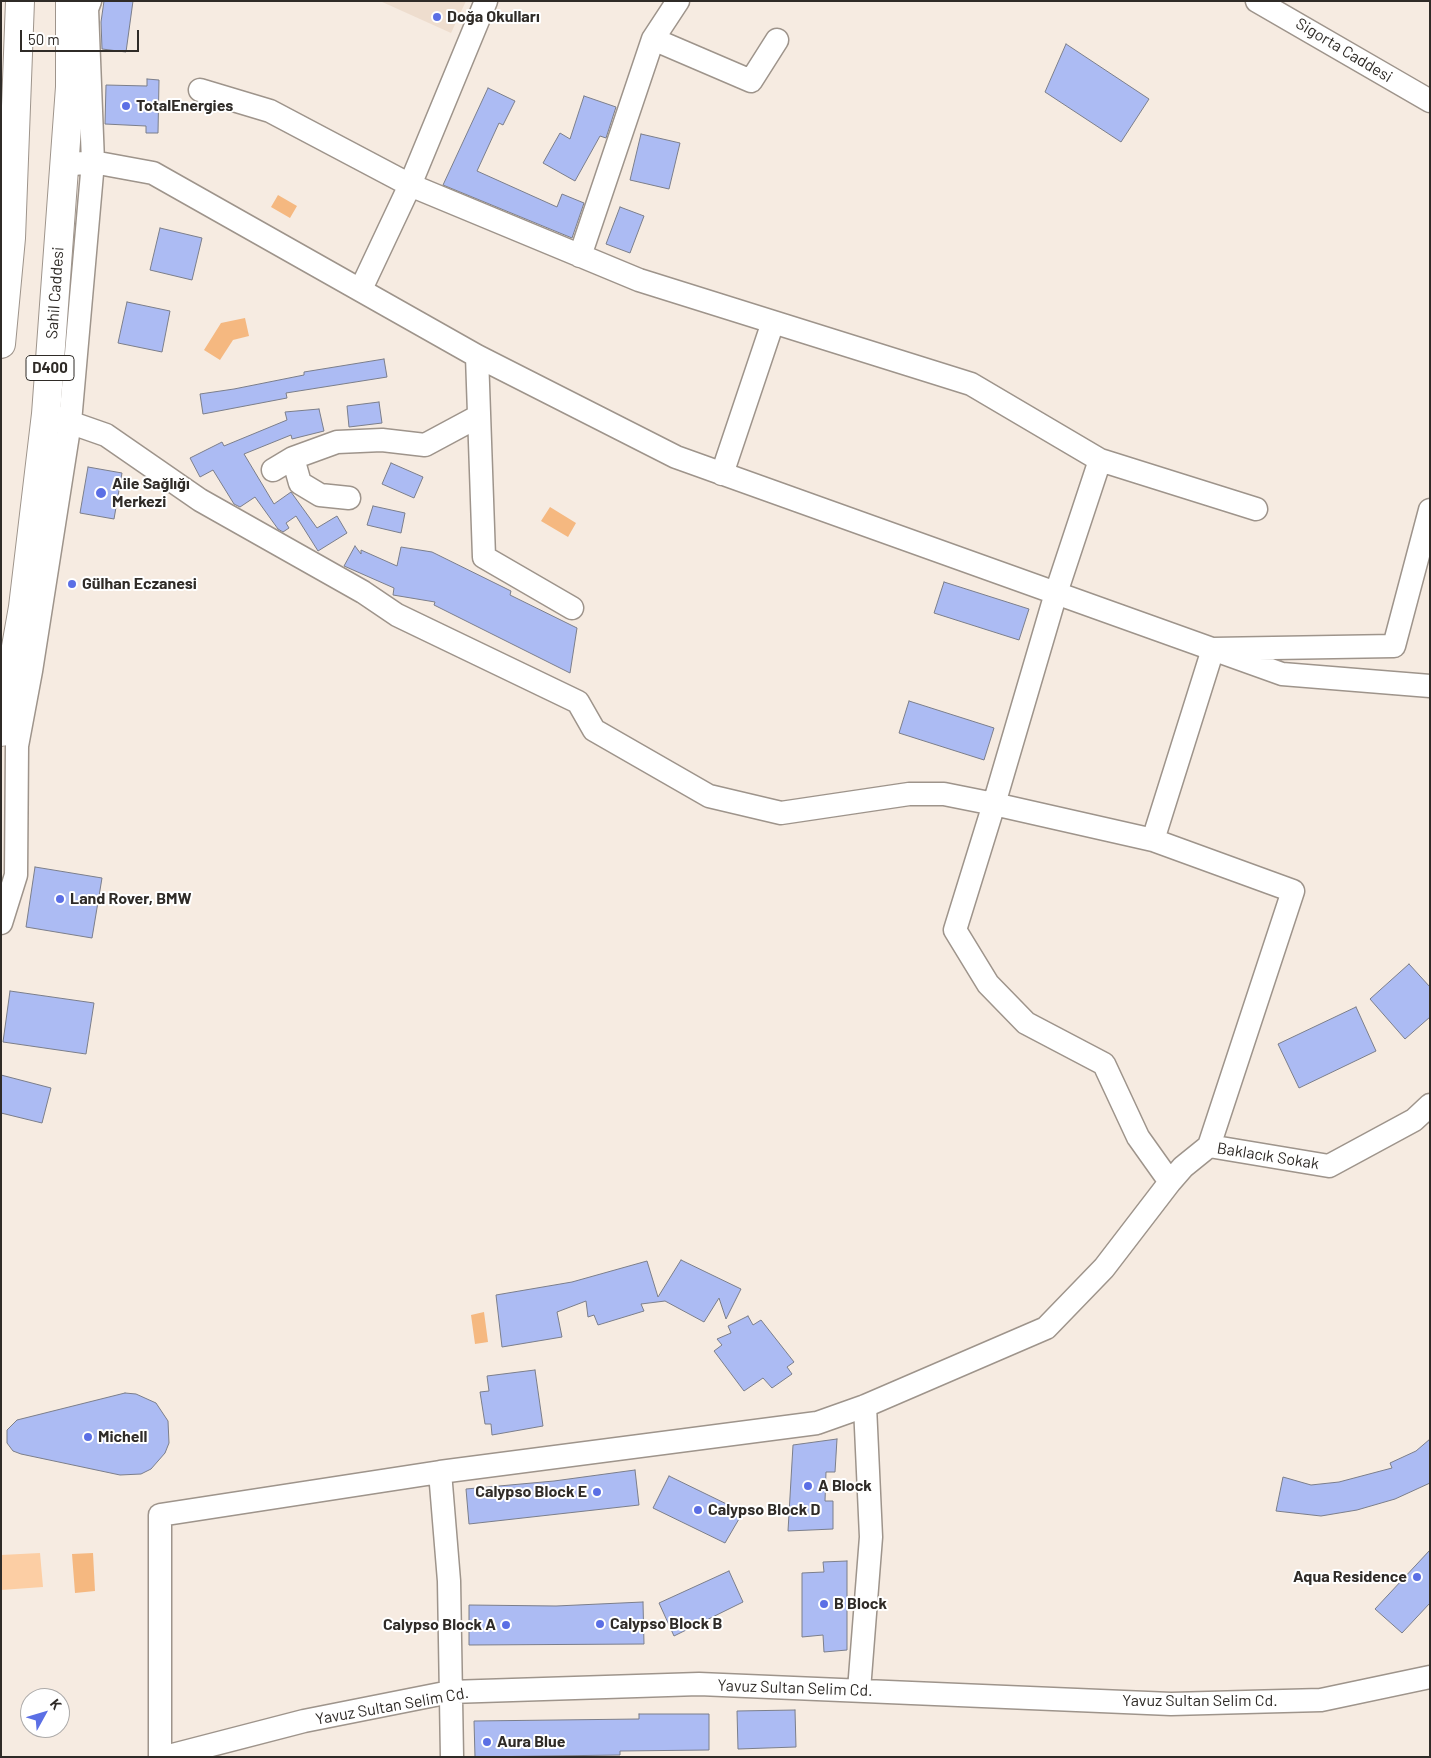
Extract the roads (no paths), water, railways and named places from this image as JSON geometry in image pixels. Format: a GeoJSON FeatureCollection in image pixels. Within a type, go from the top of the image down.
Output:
{"type":"FeatureCollection","features":[{"type":"Feature","properties":{"kind":"highway"},"geometry":{"type":"LineString","coordinates":[[1,344],[11,238],[20,1]]}},
{"type":"Feature","properties":{"kind":"highway","name":"Sahil Caddesi"},"geometry":{"type":"LineString","coordinates":[[1,732],[58,418],[64,165],[79,5]]}},
{"type":"Feature","properties":{"kind":"street"},"geometry":{"type":"LineString","coordinates":[[361,289],[410,185],[486,1]]}},
{"type":"Feature","properties":{"kind":"street"},"geometry":{"type":"LineString","coordinates":[[580,256],[653,39],[678,1]]}},
{"type":"Feature","properties":{"kind":"street","name":"Sigorta Caddesi"},"geometry":{"type":"LineString","coordinates":[[1257,1],[1430,101]]}},
{"type":"Feature","properties":{"kind":"street"},"geometry":{"type":"LineString","coordinates":[[1,923],[16,875],[16,746],[31,671],[58,418],[93,162],[79,5]]}},
{"type":"Feature","properties":{"kind":"street"},"geometry":{"type":"LineString","coordinates":[[653,39],[750,81],[777,40]]}},
{"type":"Feature","properties":{"kind":"street"},"geometry":{"type":"LineString","coordinates":[[200,90],[270,111],[410,185],[639,280],[971,384],[1100,460],[1256,509]]}},
{"type":"Feature","properties":{"kind":"street"},"geometry":{"type":"LineString","coordinates":[[64,165],[93,162],[153,173],[478,356],[676,457],[1282,674],[1430,686]]}},
{"type":"Feature","properties":{"kind":"street"},"geometry":{"type":"LineString","coordinates":[[722,474],[773,322]]}},
{"type":"Feature","properties":{"kind":"street"},"geometry":{"type":"LineString","coordinates":[[478,356],[484,557],[572,608]]}},
{"type":"Feature","properties":{"kind":"street"},"geometry":{"type":"LineString","coordinates":[[273,470],[293,458],[337,442],[382,440],[425,445],[480,416]]}},
{"type":"Feature","properties":{"kind":"street"},"geometry":{"type":"LineString","coordinates":[[58,418],[106,435],[200,500],[363,592],[397,615],[578,702],[594,730],[709,796],[781,813],[909,794],[944,794],[1153,840],[1293,890],[1208,1146],[1183,1167],[1104,1268],[1046,1328],[865,1406],[817,1423],[440,1472],[160,1515],[160,1757]]}},
{"type":"Feature","properties":{"kind":"street"},"geometry":{"type":"LineString","coordinates":[[293,458],[300,483],[320,495],[349,498]]}},
{"type":"Feature","properties":{"kind":"street"},"geometry":{"type":"LineString","coordinates":[[1100,460],[1056,593],[955,930],[988,984],[1026,1023],[1104,1064],[1138,1137],[1170,1182]]}},
{"type":"Feature","properties":{"kind":"street"},"geometry":{"type":"LineString","coordinates":[[1213,649],[1394,646],[1430,510]]}},
{"type":"Feature","properties":{"kind":"street"},"geometry":{"type":"LineString","coordinates":[[1153,840],[1213,649]]}},
{"type":"Feature","properties":{"kind":"street","name":"Baklacık Sokak"},"geometry":{"type":"LineString","coordinates":[[1208,1146],[1329,1166],[1414,1120],[1430,1105]]}},
{"type":"Feature","properties":{"kind":"street"},"geometry":{"type":"LineString","coordinates":[[859,1690],[871,1537],[865,1406]]}},
{"type":"Feature","properties":{"kind":"street"},"geometry":{"type":"LineString","coordinates":[[440,1472],[449,1581],[452,1757]]}},
{"type":"Feature","properties":{"kind":"street","name":"Yavuz Sultan Selim Cd."},"geometry":{"type":"LineString","coordinates":[[165,1757],[304,1721],[450,1692],[699,1684],[1171,1704],[1322,1700],[1430,1677]]}},
{"type":"Feature","properties":{"kind":"place","name":"Doğa Okulları"},"geometry":{"type":"Point","coordinates":[437,17]}},
{"type":"Feature","properties":{"kind":"place","name":"TotalEnergies"},"geometry":{"type":"Point","coordinates":[126,106]}},
{"type":"Feature","properties":{"kind":"place","name":"Aile Sağlığı Merkezi"},"geometry":{"type":"Point","coordinates":[101,493]}},
{"type":"Feature","properties":{"kind":"place","name":"Gülhan Eczanesi"},"geometry":{"type":"Point","coordinates":[72,584]}},
{"type":"Feature","properties":{"kind":"place","name":"Land Rover, BMW"},"geometry":{"type":"Point","coordinates":[60,899]}},
{"type":"Feature","properties":{"kind":"place","name":"Michell"},"geometry":{"type":"Point","coordinates":[88,1437]}},
{"type":"Feature","properties":{"kind":"place","name":"A Block"},"geometry":{"type":"Point","coordinates":[808,1486]}},
{"type":"Feature","properties":{"kind":"place","name":"Calypso Block E"},"geometry":{"type":"Point","coordinates":[597,1492]}},
{"type":"Feature","properties":{"kind":"place","name":"Calypso Block D"},"geometry":{"type":"Point","coordinates":[698,1510]}},
{"type":"Feature","properties":{"kind":"place","name":"Aqua Residence"},"geometry":{"type":"Point","coordinates":[1417,1577]}},
{"type":"Feature","properties":{"kind":"place","name":"B Block"},"geometry":{"type":"Point","coordinates":[824,1604]}},
{"type":"Feature","properties":{"kind":"place","name":"Calypso Block B"},"geometry":{"type":"Point","coordinates":[600,1624]}},
{"type":"Feature","properties":{"kind":"place","name":"Calypso Block A"},"geometry":{"type":"Point","coordinates":[506,1625]}},
{"type":"Feature","properties":{"kind":"place","name":"Aura Blue"},"geometry":{"type":"Point","coordinates":[487,1742]}}]}
